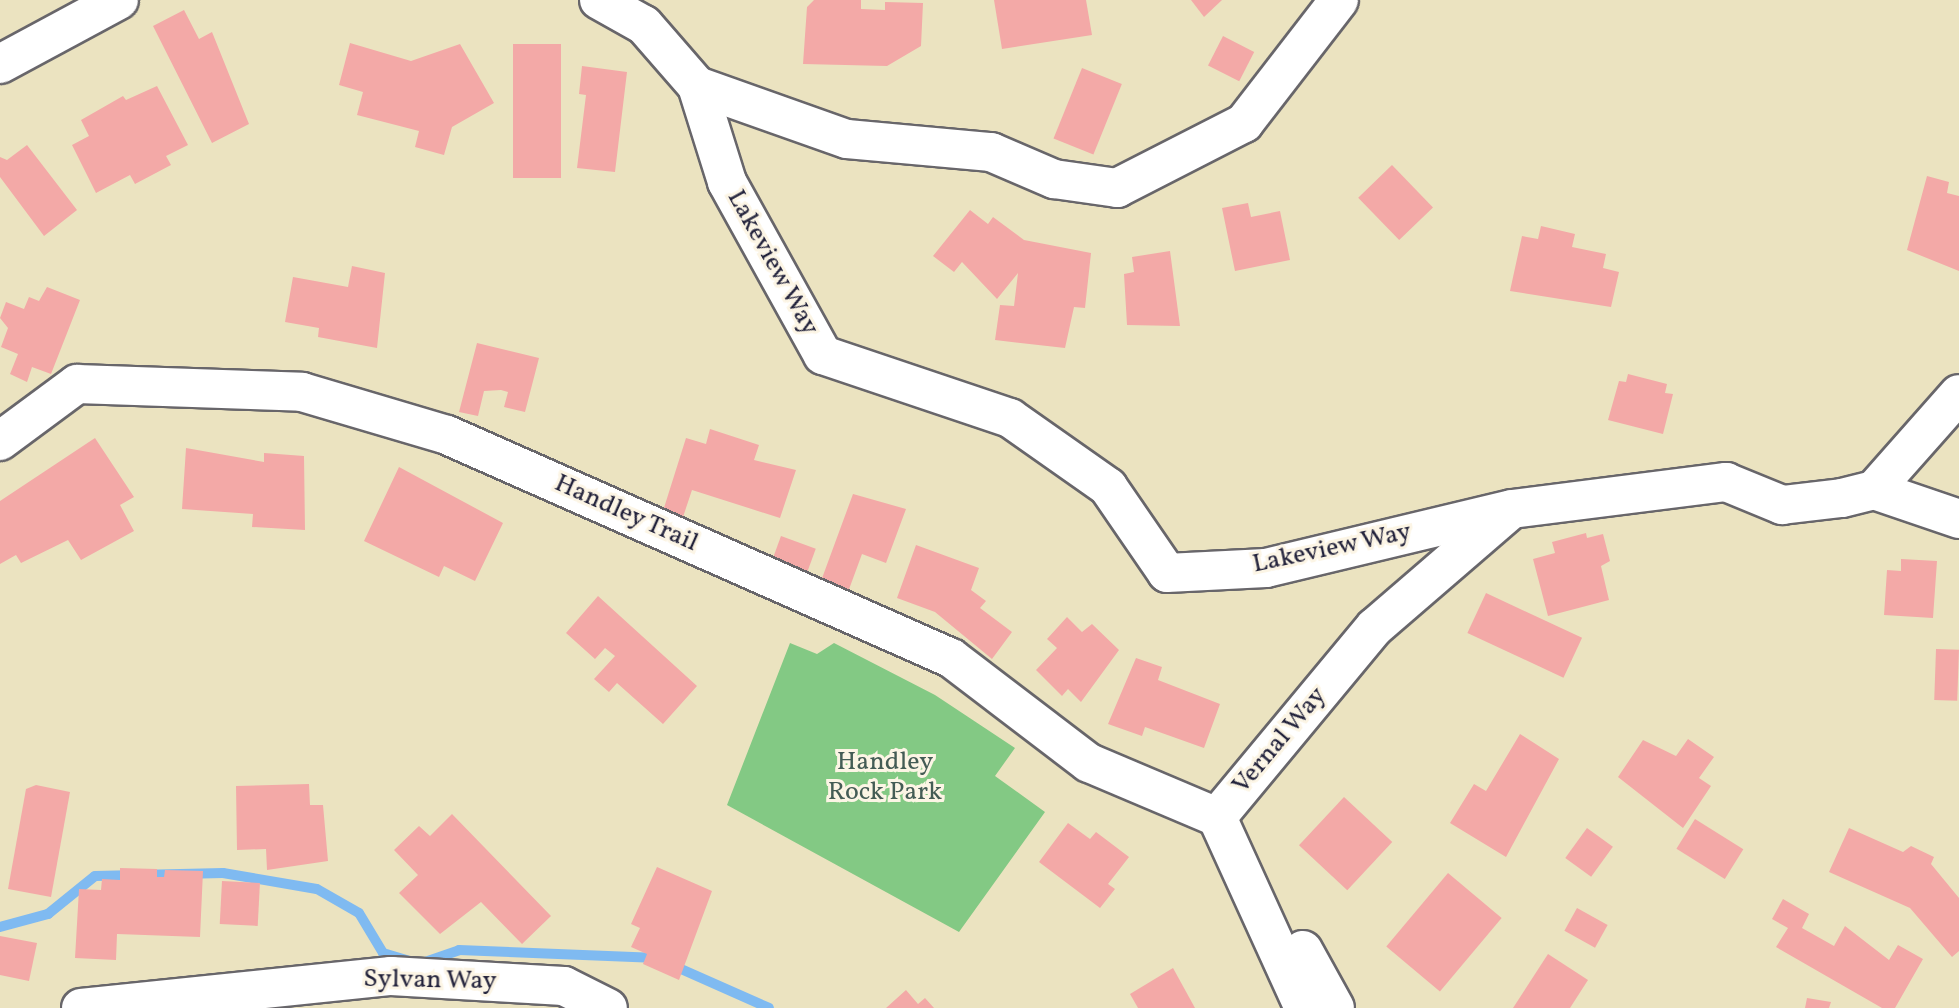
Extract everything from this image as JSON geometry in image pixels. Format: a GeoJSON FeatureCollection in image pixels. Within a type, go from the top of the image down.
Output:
{"type":"FeatureCollection","features":[{"type":"Feature","properties":{"kind":"street"},"geometry":{"type":"LineString","coordinates":[[0,64],[119,0]]}},
{"type":"Feature","properties":{"kind":"street","name":"Lakeview Way"},"geometry":{"type":"LineString","coordinates":[[599,0],[644,25],[697,86],[727,182],[822,355],[1010,418],[1108,487],[1167,572],[1266,568],[1512,509],[1726,482],[1782,505],[1874,489]]}},
{"type":"Feature","properties":{"kind":"street"},"geometry":{"type":"LineString","coordinates":[[697,86],[847,139],[991,152],[1054,179],[1117,188],[1244,123],[1339,0]]}},
{"type":"Feature","properties":{"kind":"street","name":"Handley Trail"},"geometry":{"type":"LineString","coordinates":[[0,441],[77,384],[302,392],[447,435],[951,658],[1089,762],[1217,817]]}},
{"type":"Feature","properties":{"kind":"street"},"geometry":{"type":"LineString","coordinates":[[1959,394],[1874,489],[1959,519]]}},
{"type":"Feature","properties":{"kind":"street","name":"Vernal Way"},"geometry":{"type":"LineString","coordinates":[[1256,911],[1217,817],[1375,627],[1512,509]]}},
{"type":"Feature","properties":{"kind":"street"},"geometry":{"type":"LineString","coordinates":[[1256,911],[1304,1008]]}},
{"type":"Feature","properties":{"kind":"street"},"geometry":{"type":"LineString","coordinates":[[1256,911],[1296,938],[1335,1008]]}},
{"type":"Feature","properties":{"kind":"street","name":"Sylvan Way"},"geometry":{"type":"LineString","coordinates":[[81,1008],[391,976],[564,986],[608,1008]]}},
{"type":"Feature","properties":{"kind":"green space","name":"Handley Rock Park"},"geometry":{"type":"Polygon","coordinates":[[[790,643],[817,654],[834,643],[935,695],[1015,748],[995,776],[1045,812],[959,932],[727,805],[790,643]]]}},
{"type":"Feature","properties":{"kind":"building"},"geometry":{"type":"Polygon","coordinates":[[[814,0],[861,0],[861,9],[885,10],[885,2],[923,3],[921,46],[887,66],[803,64],[807,7],[814,0]]]}},
{"type":"Feature","properties":{"kind":"building"},"geometry":{"type":"Polygon","coordinates":[[[994,0],[1086,0],[1092,35],[1002,49],[994,0]]]}},
{"type":"Feature","properties":{"kind":"building"},"geometry":{"type":"Polygon","coordinates":[[[1191,0],[1222,0],[1204,17],[1191,0]]]}},
{"type":"Feature","properties":{"kind":"building"},"geometry":{"type":"Polygon","coordinates":[[[184,10],[199,39],[212,32],[249,124],[212,143],[153,26],[184,10]]]}},
{"type":"Feature","properties":{"kind":"building"},"geometry":{"type":"Polygon","coordinates":[[[1223,36],[1254,52],[1239,81],[1208,65],[1223,36]]]}},
{"type":"Feature","properties":{"kind":"building"},"geometry":{"type":"Polygon","coordinates":[[[350,43],[411,61],[460,44],[494,103],[452,127],[444,155],[415,147],[419,131],[357,115],[363,92],[339,85],[350,43]]]}},
{"type":"Feature","properties":{"kind":"building"},"geometry":{"type":"Polygon","coordinates":[[[513,44],[561,44],[561,178],[513,178],[513,44]]]}},
{"type":"Feature","properties":{"kind":"building"},"geometry":{"type":"Polygon","coordinates":[[[582,66],[627,72],[615,172],[577,168],[586,95],[579,94],[582,66]]]}},
{"type":"Feature","properties":{"kind":"building"},"geometry":{"type":"Polygon","coordinates":[[[1082,68],[1122,84],[1093,155],[1054,138],[1082,68]]]}},
{"type":"Feature","properties":{"kind":"building"},"geometry":{"type":"Polygon","coordinates":[[[157,86],[188,145],[166,156],[171,165],[135,184],[130,175],[96,193],[72,145],[89,136],[81,120],[123,96],[126,100],[157,86]]]}},
{"type":"Feature","properties":{"kind":"building"},"geometry":{"type":"Polygon","coordinates":[[[27,145],[77,210],[44,236],[0,177],[0,157],[7,160],[27,145]]]}},
{"type":"Feature","properties":{"kind":"building"},"geometry":{"type":"Polygon","coordinates":[[[1392,165],[1433,207],[1399,240],[1358,198],[1392,165]]]}},
{"type":"Feature","properties":{"kind":"building"},"geometry":{"type":"Polygon","coordinates":[[[1927,176],[1949,182],[1947,193],[1959,196],[1959,271],[1907,250],[1927,176]]]}},
{"type":"Feature","properties":{"kind":"building"},"geometry":{"type":"Polygon","coordinates":[[[1248,203],[1251,217],[1280,211],[1290,260],[1235,271],[1222,208],[1248,203]]]}},
{"type":"Feature","properties":{"kind":"building"},"geometry":{"type":"Polygon","coordinates":[[[970,210],[988,224],[993,217],[1024,240],[1091,253],[1085,308],[1074,307],[1065,348],[995,340],[1000,305],[1014,306],[1018,273],[997,299],[962,262],[954,272],[933,256],[970,210]]]}},
{"type":"Feature","properties":{"kind":"building"},"geometry":{"type":"Polygon","coordinates":[[[1541,226],[1575,234],[1572,247],[1606,254],[1603,268],[1619,272],[1611,307],[1510,291],[1522,236],[1538,239],[1541,226]]]}},
{"type":"Feature","properties":{"kind":"building"},"geometry":{"type":"Polygon","coordinates":[[[1170,251],[1180,326],[1127,325],[1124,274],[1134,272],[1132,257],[1170,251]]]}},
{"type":"Feature","properties":{"kind":"building"},"geometry":{"type":"Polygon","coordinates":[[[352,266],[385,273],[377,348],[318,337],[319,328],[285,322],[293,277],[348,287],[352,266]]]}},
{"type":"Feature","properties":{"kind":"building"},"geometry":{"type":"Polygon","coordinates":[[[47,287],[80,300],[51,374],[32,367],[27,382],[10,374],[18,354],[1,347],[8,328],[0,318],[6,302],[24,309],[29,297],[39,301],[47,287]]]}},
{"type":"Feature","properties":{"kind":"building"},"geometry":{"type":"Polygon","coordinates":[[[477,343],[539,358],[525,412],[504,407],[508,392],[501,390],[484,391],[478,416],[459,412],[477,343]]]}},
{"type":"Feature","properties":{"kind":"building"},"geometry":{"type":"Polygon","coordinates":[[[1628,374],[1667,384],[1665,393],[1673,394],[1663,434],[1608,420],[1619,381],[1626,382],[1628,374]]]}},
{"type":"Feature","properties":{"kind":"building"},"geometry":{"type":"Polygon","coordinates":[[[710,429],[759,445],[754,460],[796,470],[780,518],[692,490],[683,517],[663,511],[686,438],[706,444],[710,429]]]}},
{"type":"Feature","properties":{"kind":"building"},"geometry":{"type":"Polygon","coordinates":[[[95,438],[134,497],[120,505],[134,531],[81,560],[68,540],[21,563],[16,555],[0,564],[0,501],[95,438]]]}},
{"type":"Feature","properties":{"kind":"building"},"geometry":{"type":"Polygon","coordinates":[[[186,448],[264,462],[264,453],[304,456],[305,530],[252,527],[253,514],[182,509],[186,448]]]}},
{"type":"Feature","properties":{"kind":"building"},"geometry":{"type":"Polygon","coordinates":[[[399,467],[503,523],[475,581],[444,566],[439,577],[364,541],[399,467]]]}},
{"type":"Feature","properties":{"kind":"building"},"geometry":{"type":"Polygon","coordinates":[[[853,494],[906,509],[886,563],[862,554],[848,592],[821,581],[853,494]]]}},
{"type":"Feature","properties":{"kind":"building"},"geometry":{"type":"Polygon","coordinates":[[[1586,533],[1587,538],[1603,534],[1610,561],[1601,566],[1609,600],[1548,616],[1533,559],[1555,553],[1552,542],[1586,533]]]}},
{"type":"Feature","properties":{"kind":"building"},"geometry":{"type":"Polygon","coordinates":[[[781,536],[816,549],[805,579],[770,566],[781,536]]]}},
{"type":"Feature","properties":{"kind":"building"},"geometry":{"type":"Polygon","coordinates":[[[916,545],[979,568],[971,590],[986,601],[980,608],[1012,632],[992,659],[935,612],[897,598],[916,545]]]}},
{"type":"Feature","properties":{"kind":"building"},"geometry":{"type":"Polygon","coordinates":[[[1901,559],[1937,561],[1933,618],[1884,615],[1887,570],[1901,571],[1901,559]]]}},
{"type":"Feature","properties":{"kind":"building"},"geometry":{"type":"Polygon","coordinates":[[[1486,593],[1582,638],[1563,678],[1467,633],[1486,593]]]}},
{"type":"Feature","properties":{"kind":"building"},"geometry":{"type":"Polygon","coordinates":[[[598,596],[697,686],[663,724],[617,683],[609,692],[594,679],[615,656],[605,648],[595,659],[566,633],[598,596]]]}},
{"type":"Feature","properties":{"kind":"building"},"geometry":{"type":"Polygon","coordinates":[[[1067,617],[1082,632],[1092,624],[1119,650],[1081,702],[1068,689],[1062,696],[1036,670],[1057,648],[1047,639],[1067,617]]]}},
{"type":"Feature","properties":{"kind":"building"},"geometry":{"type":"Polygon","coordinates":[[[1936,649],[1959,650],[1957,701],[1934,700],[1936,649]]]}},
{"type":"Feature","properties":{"kind":"building"},"geometry":{"type":"Polygon","coordinates":[[[1136,658],[1162,667],[1158,680],[1220,704],[1204,748],[1145,727],[1142,736],[1108,724],[1136,658]]]}},
{"type":"Feature","properties":{"kind":"building"},"geometry":{"type":"Polygon","coordinates":[[[1520,734],[1559,759],[1506,857],[1450,823],[1474,784],[1486,791],[1520,734]]]}},
{"type":"Feature","properties":{"kind":"building"},"geometry":{"type":"Polygon","coordinates":[[[1688,739],[1714,757],[1699,778],[1711,786],[1683,828],[1618,777],[1643,740],[1676,756],[1688,739]]]}},
{"type":"Feature","properties":{"kind":"building"},"geometry":{"type":"Polygon","coordinates":[[[309,784],[310,805],[323,805],[328,861],[267,870],[266,849],[237,850],[236,786],[309,784]]]}},
{"type":"Feature","properties":{"kind":"building"},"geometry":{"type":"Polygon","coordinates":[[[36,785],[70,792],[51,897],[8,889],[26,789],[36,785]]]}},
{"type":"Feature","properties":{"kind":"building"},"geometry":{"type":"Polygon","coordinates":[[[1344,797],[1392,842],[1347,890],[1299,845],[1344,797]]]}},
{"type":"Feature","properties":{"kind":"building"},"geometry":{"type":"Polygon","coordinates":[[[452,814],[551,916],[522,944],[481,902],[440,934],[399,893],[418,875],[394,850],[419,826],[430,836],[452,814]]]}},
{"type":"Feature","properties":{"kind":"building"},"geometry":{"type":"Polygon","coordinates":[[[1695,819],[1743,849],[1725,879],[1676,849],[1695,819]]]}},
{"type":"Feature","properties":{"kind":"building"},"geometry":{"type":"Polygon","coordinates":[[[1068,823],[1090,839],[1096,832],[1129,857],[1108,884],[1115,889],[1100,908],[1039,862],[1068,823]]]}},
{"type":"Feature","properties":{"kind":"building"},"geometry":{"type":"Polygon","coordinates":[[[1587,828],[1613,847],[1591,877],[1565,858],[1587,828]]]}},
{"type":"Feature","properties":{"kind":"building"},"geometry":{"type":"Polygon","coordinates":[[[1849,828],[1903,852],[1911,846],[1934,857],[1931,864],[1959,898],[1959,951],[1952,957],[1910,908],[1829,872],[1849,828]]]}},
{"type":"Feature","properties":{"kind":"building"},"geometry":{"type":"Polygon","coordinates":[[[657,867],[712,891],[679,980],[643,964],[647,954],[631,947],[640,928],[631,924],[657,867]]]}},
{"type":"Feature","properties":{"kind":"building"},"geometry":{"type":"Polygon","coordinates":[[[120,868],[157,869],[157,877],[164,877],[165,870],[203,871],[200,937],[117,934],[116,960],[75,958],[79,889],[101,890],[102,879],[120,880],[120,868]]]}},
{"type":"Feature","properties":{"kind":"building"},"geometry":{"type":"Polygon","coordinates":[[[1448,873],[1502,918],[1440,992],[1386,947],[1448,873]]]}},
{"type":"Feature","properties":{"kind":"building"},"geometry":{"type":"Polygon","coordinates":[[[222,881],[260,883],[258,926],[220,924],[222,881]]]}},
{"type":"Feature","properties":{"kind":"building"},"geometry":{"type":"Polygon","coordinates":[[[1783,899],[1809,914],[1802,928],[1834,946],[1845,926],[1889,960],[1898,945],[1923,959],[1895,1008],[1882,1008],[1776,947],[1788,928],[1772,919],[1783,899]]]}},
{"type":"Feature","properties":{"kind":"building"},"geometry":{"type":"Polygon","coordinates":[[[1577,908],[1608,925],[1595,948],[1564,931],[1577,908]]]}},
{"type":"Feature","properties":{"kind":"building"},"geometry":{"type":"Polygon","coordinates":[[[0,936],[37,943],[29,981],[0,975],[0,936]]]}},
{"type":"Feature","properties":{"kind":"building"},"geometry":{"type":"Polygon","coordinates":[[[1548,954],[1588,980],[1570,1008],[1513,1008],[1548,954]]]}},
{"type":"Feature","properties":{"kind":"building"},"geometry":{"type":"Polygon","coordinates":[[[1173,968],[1195,1008],[1138,1008],[1130,994],[1173,968]]]}},
{"type":"Feature","properties":{"kind":"building"},"geometry":{"type":"Polygon","coordinates":[[[906,990],[918,1004],[925,998],[934,1008],[886,1008],[906,990]]]}},
{"type":"Feature","properties":{"kind":"building"},"geometry":{"type":"Polygon","coordinates":[[[1807,998],[1831,1002],[1829,1008],[1805,1008],[1807,998]]]}},
{"type":"Feature","properties":{"kind":"waterway"},"geometry":{"type":"LineString","coordinates":[[0,927],[48,914],[95,876],[223,873],[317,889],[359,913],[383,953],[409,961]]}},
{"type":"Feature","properties":{"kind":"waterway"},"geometry":{"type":"LineString","coordinates":[[425,962],[459,950],[658,958]]}},
{"type":"Feature","properties":{"kind":"waterway"},"geometry":{"type":"LineString","coordinates":[[672,965],[769,1008]]}}]}
